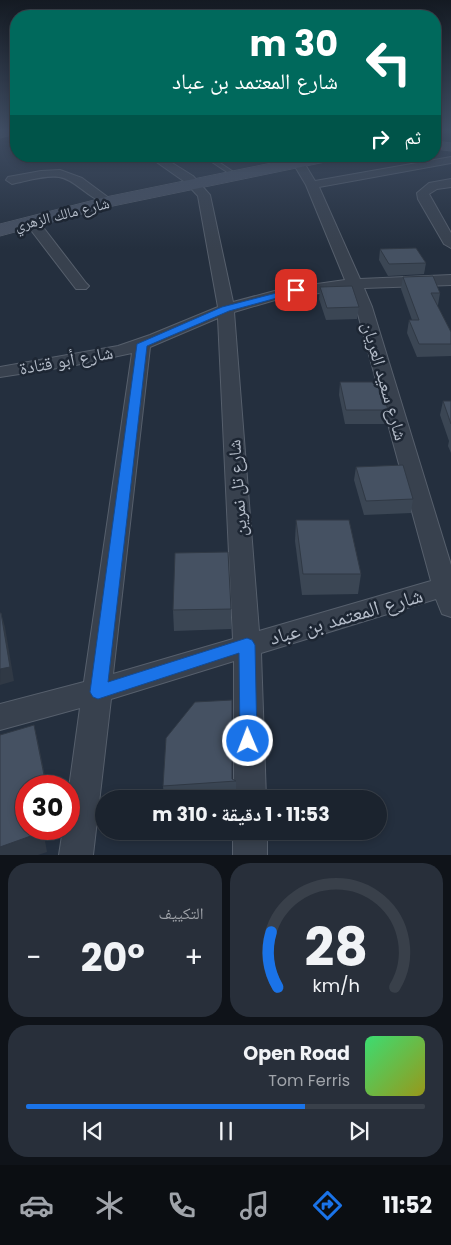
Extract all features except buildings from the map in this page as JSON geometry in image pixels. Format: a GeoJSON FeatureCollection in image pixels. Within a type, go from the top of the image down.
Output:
{"type":"FeatureCollection","features":[{"type":"Feature","properties":{"kind":"street"},"geometry":{"type":"LineString","coordinates":[[173,169],[191,181]]}},
{"type":"Feature","properties":{"kind":"street","name":"شارع مالك الزهري"},"geometry":{"type":"LineString","coordinates":[[0,230],[191,181],[220,169]]}},
{"type":"Feature","properties":{"kind":"street","name":"شارع مالك الزهري"},"geometry":{"type":"LineString","coordinates":[[0,223],[103,198],[255,169]]}},
{"type":"Feature","properties":{"kind":"street","name":"شارع سعيد العريان"},"geometry":{"type":"LineString","coordinates":[[306,169],[364,307],[449,593]]}},
{"type":"Feature","properties":{"kind":"street"},"geometry":{"type":"LineString","coordinates":[[312,185],[402,169]]}},
{"type":"Feature","properties":{"kind":"street"},"geometry":{"type":"LineString","coordinates":[[12,180],[60,172],[76,177],[103,198]]}},
{"type":"Feature","properties":{"kind":"street","name":"شارع تل نمرين"},"geometry":{"type":"LineString","coordinates":[[191,181],[204,195],[226,309],[247,645],[250,790]]}},
{"type":"Feature","properties":{"kind":"street"},"geometry":{"type":"LineString","coordinates":[[451,183],[433,186],[423,193],[424,199],[451,244]]}},
{"type":"Feature","properties":{"kind":"street"},"geometry":{"type":"LineString","coordinates":[[31,221],[81,286]]}},
{"type":"Feature","properties":{"kind":"street","name":"شارع أبو قتادة"},"geometry":{"type":"LineString","coordinates":[[0,372],[82,358],[142,344],[226,309],[285,292],[355,284],[451,280]]}},
{"type":"Feature","properties":{"kind":"street"},"geometry":{"type":"LineString","coordinates":[[76,855],[142,344]]}},
{"type":"Feature","properties":{"kind":"street","name":"شارع المعتمد بن عباد"},"geometry":{"type":"LineString","coordinates":[[0,717],[98,692],[247,645],[449,593]]}},
{"type":"Feature","properties":{"kind":"street"},"geometry":{"type":"LineString","coordinates":[[250,840],[250,855]]}},
{"type":"Feature","properties":{"kind":"route"},"geometry":{"type":"LineString","coordinates":[[248,741],[247,645],[98,692],[142,344],[226,309],[256,299],[296,290]]}}]}
